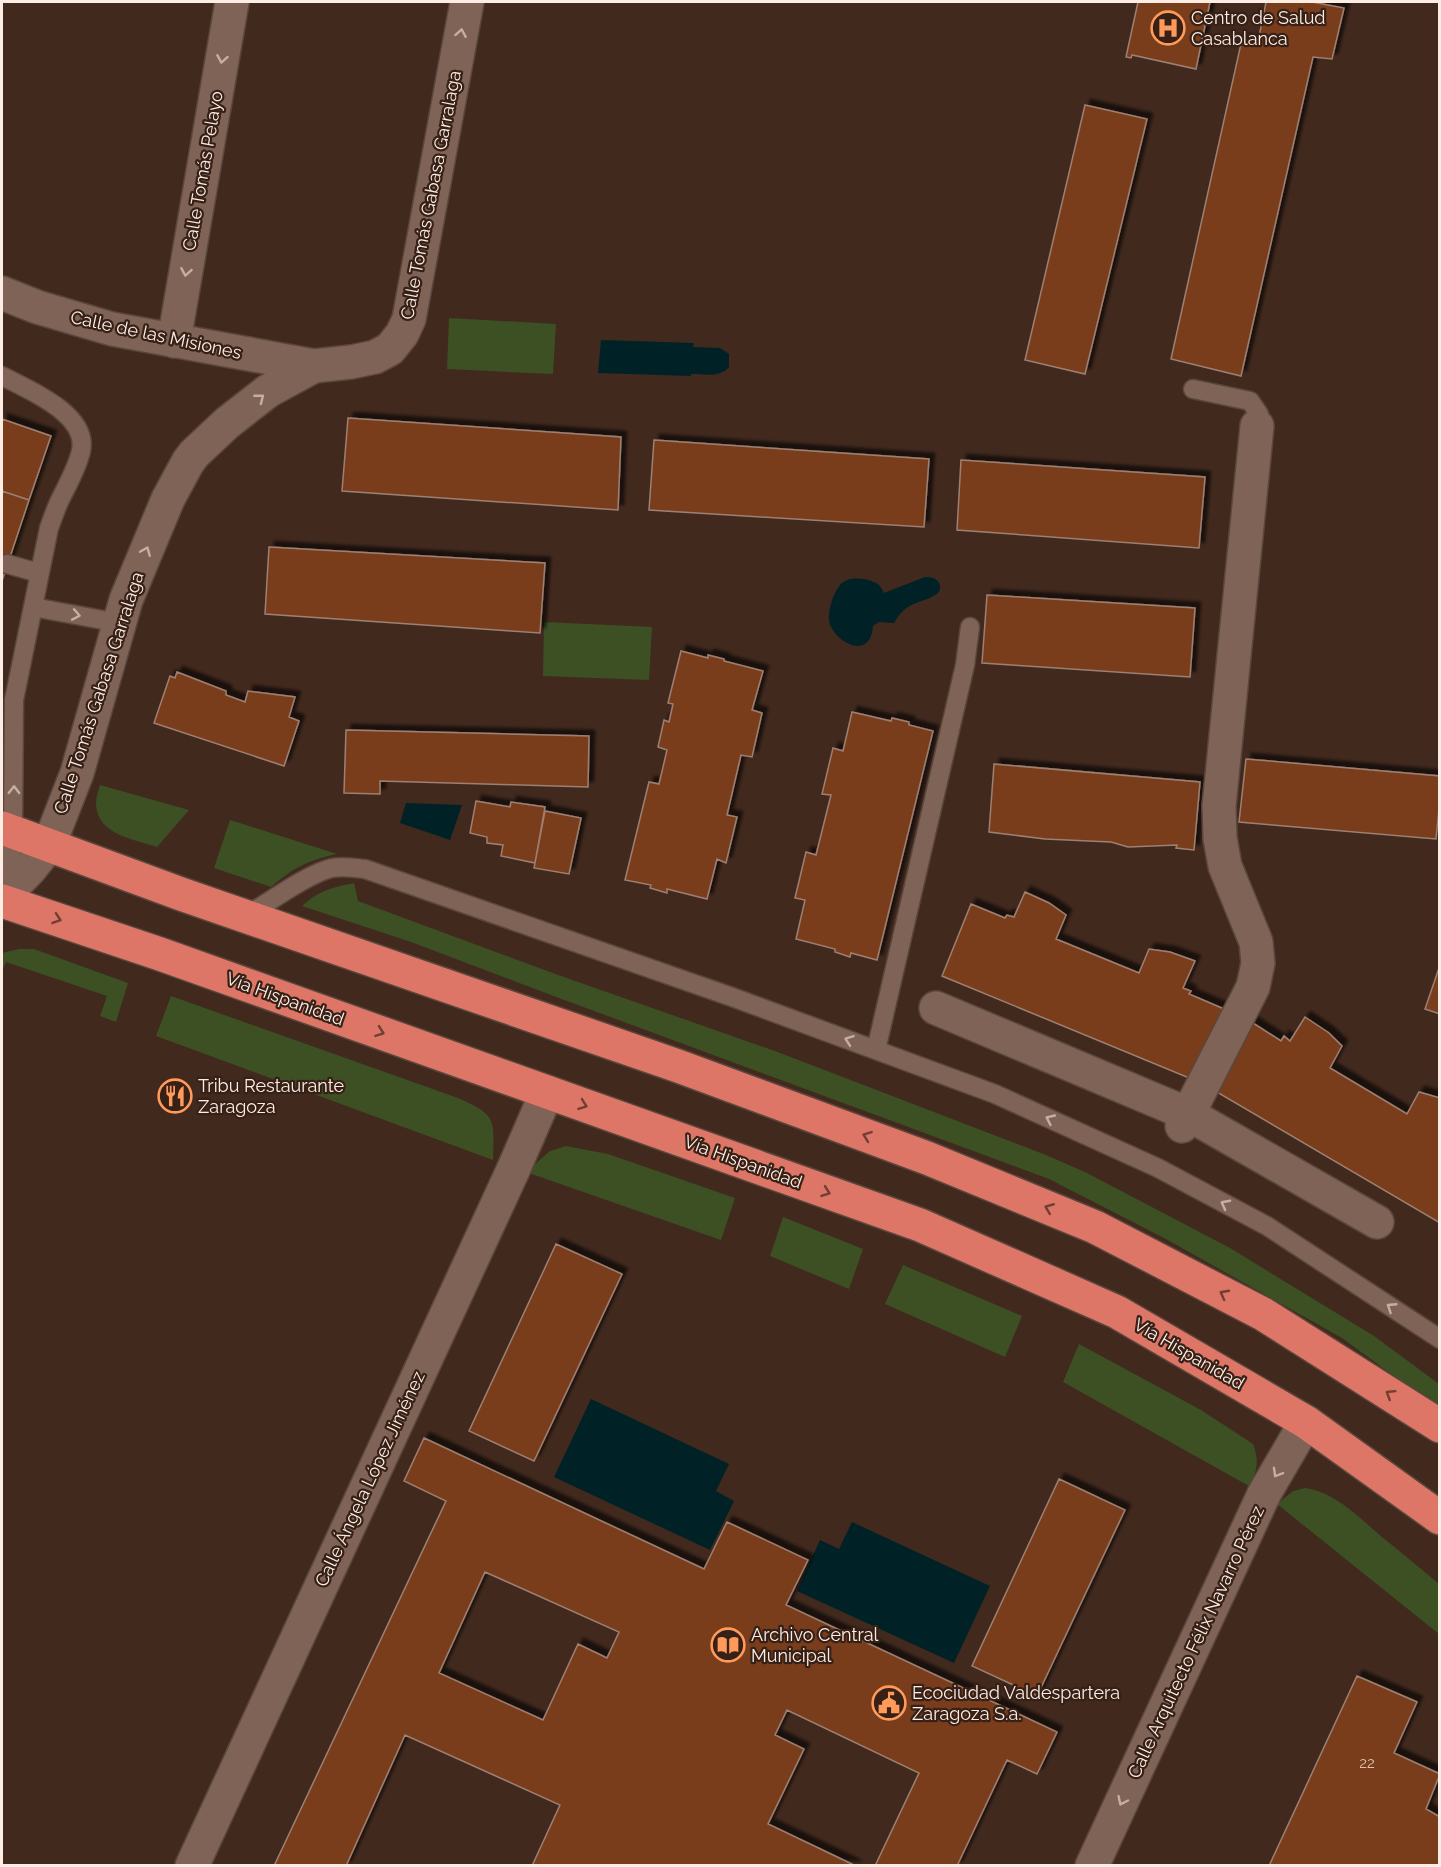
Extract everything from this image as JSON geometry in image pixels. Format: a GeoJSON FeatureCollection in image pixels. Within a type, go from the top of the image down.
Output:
{"type":"FeatureCollection","features":[{"type":"Feature","properties":{"kind":"highway"},"geometry":{"type":"LineString","coordinates":[[7,830],[181,894],[743,1090],[927,1158],[1095,1227],[1263,1314],[1440,1426]]}},
{"type":"Feature","properties":{"kind":"highway","name":"Vía Hispanidad"},"geometry":{"type":"LineString","coordinates":[[4,897],[931,1230],[1117,1311],[1306,1422],[1440,1518]]}},
{"type":"Feature","properties":{"kind":"street","name":"Calle Tomás Pelayo"},"geometry":{"type":"LineString","coordinates":[[174,340],[232,2]]}},
{"type":"Feature","properties":{"kind":"street","name":"Calle Tomás Gabasa Garralaga"},"geometry":{"type":"LineString","coordinates":[[4,897],[49,845],[77,773],[126,600],[168,499],[194,454],[227,423],[268,391],[314,366],[375,357],[390,349],[402,334],[409,319],[467,2]]}},
{"type":"Feature","properties":{"kind":"street","name":"Calle de las Misiones"},"geometry":{"type":"LineString","coordinates":[[2,293],[37,307],[112,329],[314,366]]}},
{"type":"Feature","properties":{"kind":"street"},"geometry":{"type":"LineString","coordinates":[[1185,1120],[1253,987],[1258,963],[1256,942],[1225,866],[1220,838],[1219,806],[1257,426]]}},
{"type":"Feature","properties":{"kind":"street"},"geometry":{"type":"LineString","coordinates":[[936,1008],[1185,1120],[1377,1222]]}},
{"type":"Feature","properties":{"kind":"street","name":"Calle Ángela López Jiménez"},"geometry":{"type":"LineString","coordinates":[[192,1866],[547,1092]]}},
{"type":"Feature","properties":{"kind":"street","name":"Calle Arquitecto Félix Navarro Pérez"},"geometry":{"type":"LineString","coordinates":[[1092,1866],[1257,1509],[1306,1422]]}},
{"type":"Feature","properties":{"kind":"lane"},"geometry":{"type":"LineString","coordinates":[[2,376],[38,394],[69,416],[80,432],[82,448],[49,528],[33,607],[8,697],[4,897]]}},
{"type":"Feature","properties":{"kind":"lane"},"geometry":{"type":"LineString","coordinates":[[1193,389],[1250,401],[1258,414],[1257,426]]}},
{"type":"Feature","properties":{"kind":"lane"},"geometry":{"type":"LineString","coordinates":[[7,564],[39,573]]}},
{"type":"Feature","properties":{"kind":"lane"},"geometry":{"type":"LineString","coordinates":[[33,607],[119,623]]}},
{"type":"Feature","properties":{"kind":"lane"},"geometry":{"type":"LineString","coordinates":[[876,1050],[965,665],[970,627]]}},
{"type":"Feature","properties":{"kind":"lane"},"geometry":{"type":"LineString","coordinates":[[246,916],[318,873],[332,868],[365,869],[732,997],[995,1094],[1158,1168],[1267,1226],[1440,1339]]}},
{"type":"Feature","properties":{"kind":"green space"},"geometry":{"type":"Polygon","coordinates":[[[449,318],[556,324],[553,374],[447,369],[449,318]]]}},
{"type":"Feature","properties":{"kind":"green space"},"geometry":{"type":"Polygon","coordinates":[[[544,622],[652,627],[649,680],[543,676],[544,622]]]}},
{"type":"Feature","properties":{"kind":"green space"},"geometry":{"type":"Polygon","coordinates":[[[100,785],[189,810],[157,847],[118,834],[103,823],[96,804],[100,785]]]}},
{"type":"Feature","properties":{"kind":"green space"},"geometry":{"type":"Polygon","coordinates":[[[230,820],[337,854],[301,866],[271,887],[214,868],[230,820]]]}},
{"type":"Feature","properties":{"kind":"green space"},"geometry":{"type":"Polygon","coordinates":[[[354,883],[358,901],[561,976],[775,1051],[1046,1155],[1087,1173],[1230,1248],[1374,1336],[1439,1384],[1439,1409],[1342,1338],[1166,1239],[1049,1179],[411,942],[302,906],[326,890],[354,883]]]}},
{"type":"Feature","properties":{"kind":"green space"},"geometry":{"type":"Polygon","coordinates":[[[19,949],[34,949],[128,983],[116,1022],[100,1016],[107,996],[6,962],[2,971],[2,953],[19,949]]]}},
{"type":"Feature","properties":{"kind":"green space"},"geometry":{"type":"Polygon","coordinates":[[[171,996],[471,1104],[486,1114],[493,1127],[493,1160],[156,1036],[171,996]]]}},
{"type":"Feature","properties":{"kind":"green space"},"geometry":{"type":"Polygon","coordinates":[[[566,1146],[608,1154],[735,1198],[721,1240],[526,1172],[550,1151],[566,1146]]]}},
{"type":"Feature","properties":{"kind":"green space"},"geometry":{"type":"Polygon","coordinates":[[[783,1217],[863,1249],[849,1289],[770,1256],[783,1217]]]}},
{"type":"Feature","properties":{"kind":"green space"},"geometry":{"type":"Polygon","coordinates":[[[903,1265],[1022,1316],[1005,1357],[885,1304],[903,1265]]]}},
{"type":"Feature","properties":{"kind":"green space"},"geometry":{"type":"Polygon","coordinates":[[[1079,1344],[1201,1410],[1253,1444],[1257,1465],[1249,1486],[1063,1382],[1079,1344]]]}},
{"type":"Feature","properties":{"kind":"green space"},"geometry":{"type":"Polygon","coordinates":[[[1305,1488],[1316,1490],[1337,1500],[1439,1584],[1439,1634],[1277,1504],[1293,1491],[1305,1488]]]}},
{"type":"Feature","properties":{"kind":"water"},"geometry":{"type":"Polygon","coordinates":[[[601,340],[694,343],[693,347],[720,348],[729,354],[729,367],[717,374],[691,374],[691,376],[598,373],[601,340]]]}},
{"type":"Feature","properties":{"kind":"water"},"geometry":{"type":"Polygon","coordinates":[[[925,577],[937,580],[940,585],[939,592],[910,606],[899,615],[894,623],[879,622],[873,626],[870,638],[864,644],[857,646],[849,644],[834,632],[830,624],[830,608],[836,592],[844,582],[853,579],[870,581],[879,585],[884,593],[925,577]]]}},
{"type":"Feature","properties":{"kind":"water"},"geometry":{"type":"Polygon","coordinates":[[[406,803],[462,805],[450,840],[400,823],[406,803]]]}},
{"type":"Feature","properties":{"kind":"water"},"geometry":{"type":"Polygon","coordinates":[[[591,1399],[729,1464],[716,1491],[734,1501],[710,1550],[554,1477],[591,1399]]]}},
{"type":"Feature","properties":{"kind":"water"},"geometry":{"type":"Polygon","coordinates":[[[852,1522],[990,1586],[954,1663],[797,1591],[820,1540],[839,1549],[852,1522]]]}},
{"type":"Feature","properties":{"kind":"building","name":"Centro de Salud Casablanca"},"geometry":{"type":"Polygon","coordinates":[[[1138,2],[1210,2],[1196,69],[1132,55],[1131,58],[1126,57],[1138,2]]]}},
{"type":"Feature","properties":{"kind":"building"},"geometry":{"type":"Polygon","coordinates":[[[1266,2],[1312,2],[1344,8],[1332,59],[1313,57],[1241,376],[1171,359],[1242,39],[1258,42],[1266,2]]]}},
{"type":"Feature","properties":{"kind":"building"},"geometry":{"type":"Polygon","coordinates":[[[1085,105],[1147,119],[1085,374],[1025,360],[1085,105]]]}},
{"type":"Feature","properties":{"kind":"building"},"geometry":{"type":"Polygon","coordinates":[[[348,418],[621,437],[618,510],[342,491],[348,418]]]}},
{"type":"Feature","properties":{"kind":"building"},"geometry":{"type":"Polygon","coordinates":[[[2,419],[51,436],[29,500],[2,491],[2,419]]]}},
{"type":"Feature","properties":{"kind":"building"},"geometry":{"type":"Polygon","coordinates":[[[654,440],[929,459],[924,527],[649,510],[654,440]]]}},
{"type":"Feature","properties":{"kind":"building"},"geometry":{"type":"Polygon","coordinates":[[[961,460],[1205,477],[1199,548],[957,530],[961,460]]]}},
{"type":"Feature","properties":{"kind":"building"},"geometry":{"type":"Polygon","coordinates":[[[2,491],[29,500],[2,581],[2,491]]]}},
{"type":"Feature","properties":{"kind":"building"},"geometry":{"type":"Polygon","coordinates":[[[269,547],[545,563],[540,633],[265,614],[269,547]]]}},
{"type":"Feature","properties":{"kind":"building"},"geometry":{"type":"Polygon","coordinates":[[[987,595],[1195,608],[1190,677],[982,663],[987,595]]]}},
{"type":"Feature","properties":{"kind":"building"},"geometry":{"type":"Polygon","coordinates":[[[681,651],[708,658],[708,655],[763,671],[752,710],[762,713],[752,757],[741,755],[727,815],[737,817],[726,863],[717,859],[707,899],[667,889],[667,893],[650,888],[651,885],[625,880],[649,782],[659,784],[667,750],[658,747],[664,720],[669,722],[673,704],[668,703],[681,651]]]}},
{"type":"Feature","properties":{"kind":"building"},"geometry":{"type":"Polygon","coordinates":[[[177,672],[226,691],[226,695],[245,702],[248,691],[295,697],[289,717],[299,721],[284,766],[154,723],[170,676],[175,678],[177,672]]]}},
{"type":"Feature","properties":{"kind":"building"},"geometry":{"type":"Polygon","coordinates":[[[852,712],[891,721],[892,718],[933,731],[877,960],[851,953],[850,957],[835,952],[835,949],[796,939],[805,900],[795,898],[806,852],[816,855],[831,795],[822,794],[833,748],[843,751],[852,712]]]}},
{"type":"Feature","properties":{"kind":"building"},"geometry":{"type":"Polygon","coordinates":[[[346,730],[589,736],[588,787],[380,781],[380,794],[344,793],[346,730]]]}},
{"type":"Feature","properties":{"kind":"building"},"geometry":{"type":"Polygon","coordinates":[[[1246,759],[1440,776],[1436,839],[1239,822],[1246,759]]]}},
{"type":"Feature","properties":{"kind":"building"},"geometry":{"type":"Polygon","coordinates":[[[994,764],[1200,782],[1194,850],[1176,848],[1177,845],[1128,847],[1111,842],[1045,839],[989,832],[994,764]]]}},
{"type":"Feature","properties":{"kind":"building"},"geometry":{"type":"Polygon","coordinates":[[[476,801],[510,807],[511,802],[545,807],[535,863],[501,856],[503,845],[487,843],[487,837],[470,833],[476,801]]]}},
{"type":"Feature","properties":{"kind":"building"},"geometry":{"type":"Polygon","coordinates":[[[545,811],[581,818],[569,874],[534,868],[545,811]]]}},
{"type":"Feature","properties":{"kind":"building"},"geometry":{"type":"Polygon","coordinates":[[[1025,892],[1049,903],[1066,915],[1056,939],[1139,973],[1149,949],[1170,952],[1195,961],[1183,988],[1191,991],[1189,994],[1224,1009],[1194,1080],[942,976],[971,904],[1005,918],[1007,915],[1014,917],[1025,892]]]}},
{"type":"Feature","properties":{"kind":"building"},"geometry":{"type":"Polygon","coordinates":[[[1440,965],[1440,1014],[1425,1009],[1440,965]]]}},
{"type":"Feature","properties":{"kind":"building"},"geometry":{"type":"Polygon","coordinates":[[[1305,1017],[1329,1033],[1342,1046],[1330,1068],[1407,1114],[1419,1092],[1440,1098],[1440,1223],[1210,1088],[1250,1021],[1281,1041],[1284,1036],[1290,1041],[1305,1017]]]}},
{"type":"Feature","properties":{"kind":"building"},"geometry":{"type":"Polygon","coordinates":[[[556,1244],[622,1274],[534,1461],[469,1431],[556,1244]]]}},
{"type":"Feature","properties":{"kind":"building"},"geometry":{"type":"Polygon","coordinates":[[[424,1438],[704,1569],[727,1522],[808,1560],[786,1605],[1057,1732],[1037,1774],[1007,1760],[957,1866],[875,1866],[919,1773],[787,1710],[775,1735],[804,1749],[768,1824],[856,1866],[532,1866],[560,1805],[405,1735],[346,1866],[274,1866],[446,1501],[404,1481],[424,1438]],[[485,1572],[439,1673],[543,1720],[578,1644],[607,1658],[619,1632],[485,1572]]]}},
{"type":"Feature","properties":{"kind":"building"},"geometry":{"type":"Polygon","coordinates":[[[1059,1479],[1125,1510],[1037,1696],[972,1666],[1059,1479]]]}},
{"type":"Feature","properties":{"kind":"building"},"geometry":{"type":"Polygon","coordinates":[[[1357,1676],[1417,1702],[1394,1753],[1440,1774],[1426,1809],[1440,1817],[1440,1866],[1269,1866],[1357,1676]]]}},
{"type":"Feature","properties":{"kind":"place","name":"Centro de Salud Casablanca"},"geometry":{"type":"Point","coordinates":[1168,28]}},
{"type":"Feature","properties":{"kind":"place","name":"Tribu Restaurante Zaragoza"},"geometry":{"type":"Point","coordinates":[175,1096]}},
{"type":"Feature","properties":{"kind":"place","name":"Archivo Central Municipal"},"geometry":{"type":"Point","coordinates":[728,1645]}},
{"type":"Feature","properties":{"kind":"place","name":"Ecociudad Valdespartera Zaragoza S.a."},"geometry":{"type":"Point","coordinates":[889,1703]}}]}
